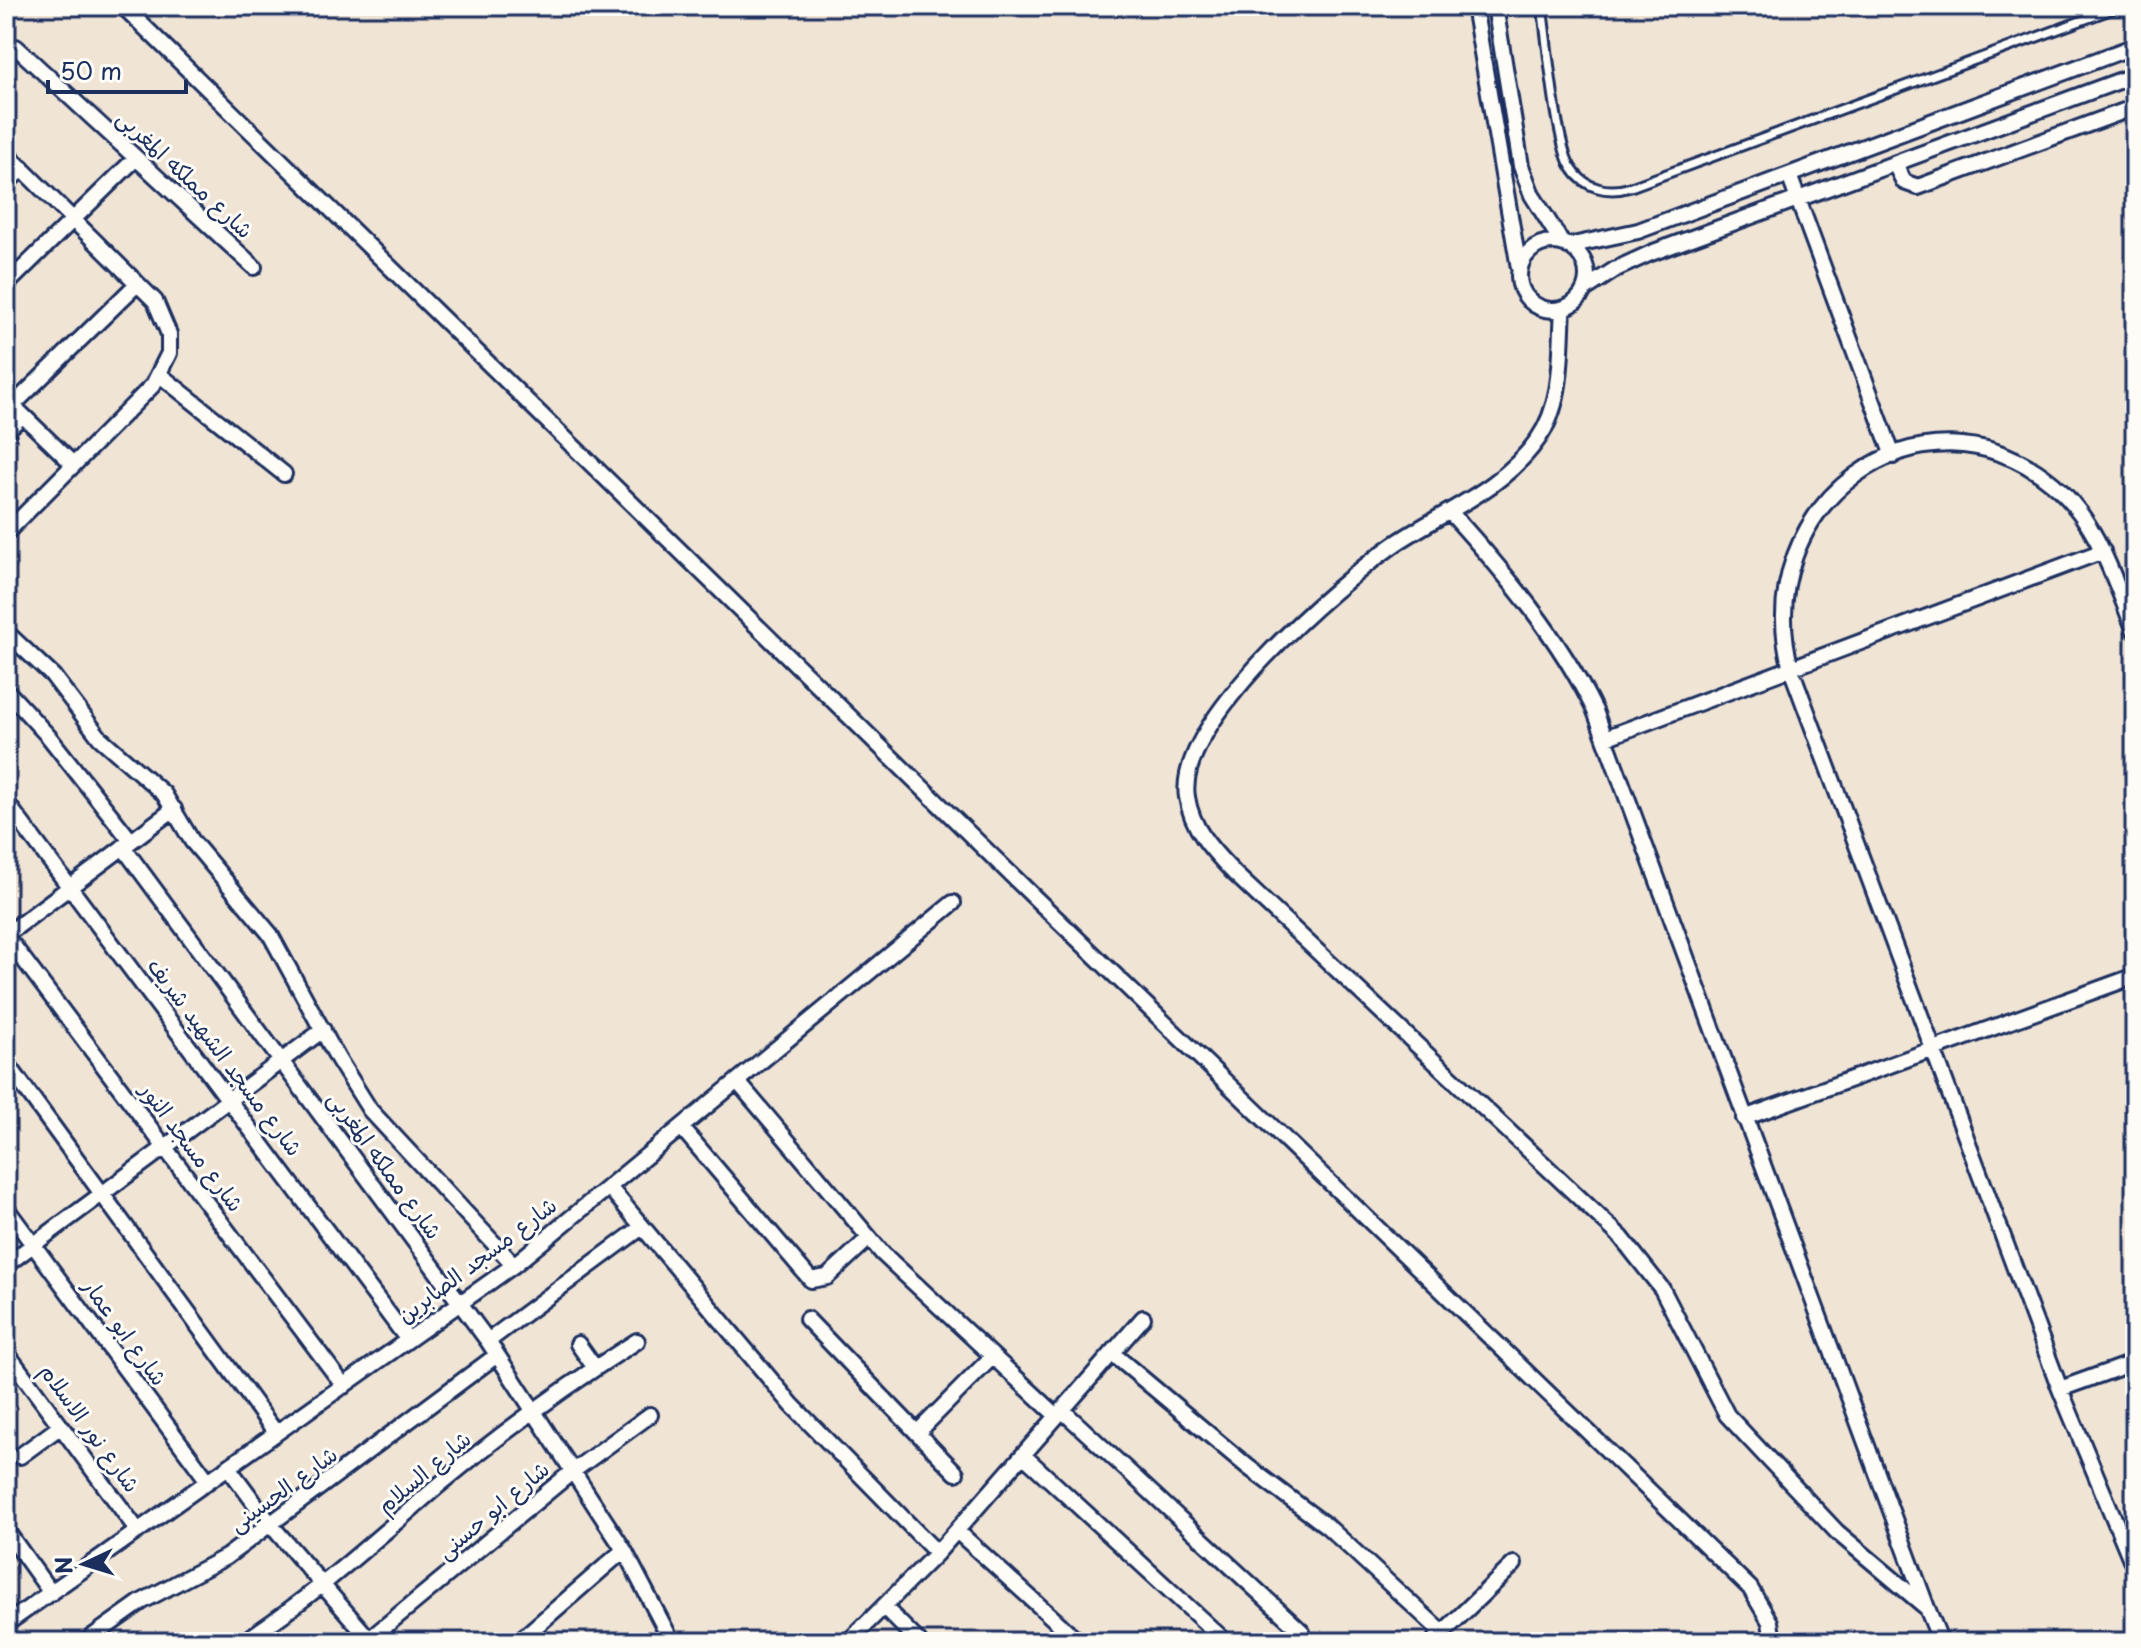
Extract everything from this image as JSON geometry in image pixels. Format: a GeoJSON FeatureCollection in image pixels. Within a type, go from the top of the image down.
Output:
{"type":"FeatureCollection","features":[{"type":"Feature","properties":{"kind":"street"},"geometry":{"type":"LineString","coordinates":[[123,6],[1044,907],[1750,1588],[1770,1622],[1773,1642]]}},
{"type":"Feature","properties":{"kind":"street"},"geometry":{"type":"LineString","coordinates":[[1474,6],[1521,289],[1533,305],[1553,311],[1572,305],[1585,289],[1633,261],[2135,75]]}},
{"type":"Feature","properties":{"kind":"street"},"geometry":{"type":"LineString","coordinates":[[1495,6],[1521,166],[1532,195],[1565,244],[1583,259],[1585,289]]}},
{"type":"Feature","properties":{"kind":"street"},"geometry":{"type":"LineString","coordinates":[[1519,268],[1535,247],[1638,231],[2135,46]]}},
{"type":"Feature","properties":{"kind":"street","name":"شارع مملكه المغربى"},"geometry":{"type":"LineString","coordinates":[[16,47],[254,267]]}},
{"type":"Feature","properties":{"kind":"street"},"geometry":{"type":"LineString","coordinates":[[1895,164],[1904,182],[1918,187],[2135,107]]}},
{"type":"Feature","properties":{"kind":"street"},"geometry":{"type":"LineString","coordinates":[[6,153],[155,301],[169,334],[169,353],[160,375],[6,533]]}},
{"type":"Feature","properties":{"kind":"street"},"geometry":{"type":"LineString","coordinates":[[6,285],[136,158]]}},
{"type":"Feature","properties":{"kind":"street"},"geometry":{"type":"LineString","coordinates":[[6,184],[22,168]]}},
{"type":"Feature","properties":{"kind":"street"},"geometry":{"type":"LineString","coordinates":[[1789,175],[1893,456]]}},
{"type":"Feature","properties":{"kind":"street"},"geometry":{"type":"LineString","coordinates":[[6,431],[14,407],[137,284]]}},
{"type":"Feature","properties":{"kind":"street"},"geometry":{"type":"LineString","coordinates":[[1563,309],[1557,388],[1551,414],[1538,439],[1493,483],[1451,513],[1396,544],[1343,582],[1225,704],[1187,768],[1186,797],[1194,823],[1206,844],[1234,873],[1621,1237],[1662,1289],[1704,1377],[1736,1425],[1837,1532],[1927,1608]]}},
{"type":"Feature","properties":{"kind":"street"},"geometry":{"type":"LineString","coordinates":[[160,375],[284,474]]}},
{"type":"Feature","properties":{"kind":"street"},"geometry":{"type":"LineString","coordinates":[[14,407],[74,465]]}},
{"type":"Feature","properties":{"kind":"street"},"geometry":{"type":"LineString","coordinates":[[2135,631],[2103,551],[2073,503],[2053,484],[2004,456],[1949,446],[1893,456],[1861,471],[1833,493],[1817,511],[1793,552],[1782,598],[1785,646],[1791,669],[2060,1389],[2135,1569]]}},
{"type":"Feature","properties":{"kind":"street"},"geometry":{"type":"LineString","coordinates":[[1451,513],[1518,591],[1572,663],[1605,738],[1941,1642]]}},
{"type":"Feature","properties":{"kind":"street"},"geometry":{"type":"LineString","coordinates":[[1605,738],[2103,551]]}},
{"type":"Feature","properties":{"kind":"street"},"geometry":{"type":"LineString","coordinates":[[6,632],[53,676],[100,738],[151,780],[174,809],[192,841],[270,934],[370,1110],[514,1265]]}},
{"type":"Feature","properties":{"kind":"street","name":"شارع مملكه المغربى"},"geometry":{"type":"LineString","coordinates":[[6,690],[49,737],[281,1061],[488,1341],[624,1550],[672,1642]]}},
{"type":"Feature","properties":{"kind":"street","name":"شارع مسجد الشهيد شريف"},"geometry":{"type":"LineString","coordinates":[[6,802],[408,1340]]}},
{"type":"Feature","properties":{"kind":"street"},"geometry":{"type":"LineString","coordinates":[[6,935],[174,809]]}},
{"type":"Feature","properties":{"kind":"street","name":"شارع مسجد الصابرين"},"geometry":{"type":"LineString","coordinates":[[6,1624],[514,1265],[953,903]]}},
{"type":"Feature","properties":{"kind":"street","name":"شارع مسجد النور"},"geometry":{"type":"LineString","coordinates":[[6,935],[344,1386]]}},
{"type":"Feature","properties":{"kind":"street"},"geometry":{"type":"LineString","coordinates":[[1744,1118],[2135,976]]}},
{"type":"Feature","properties":{"kind":"street"},"geometry":{"type":"LineString","coordinates":[[6,1265],[323,1030]]}},
{"type":"Feature","properties":{"kind":"street"},"geometry":{"type":"LineString","coordinates":[[6,1062],[276,1433]]}},
{"type":"Feature","properties":{"kind":"street"},"geometry":{"type":"LineString","coordinates":[[737,1081],[869,1238],[992,1357],[1059,1413],[1302,1632]]}},
{"type":"Feature","properties":{"kind":"street"},"geometry":{"type":"LineString","coordinates":[[681,1127],[811,1280],[827,1277],[869,1238]]}},
{"type":"Feature","properties":{"kind":"street"},"geometry":{"type":"LineString","coordinates":[[609,1187],[792,1405],[937,1553]]}},
{"type":"Feature","properties":{"kind":"street","name":"شارع ابو عمار"},"geometry":{"type":"LineString","coordinates":[[6,1208],[208,1481]]}},
{"type":"Feature","properties":{"kind":"street"},"geometry":{"type":"LineString","coordinates":[[488,1341],[642,1227]]}},
{"type":"Feature","properties":{"kind":"street"},"geometry":{"type":"LineString","coordinates":[[848,1642],[937,1553],[1143,1318]]}},
{"type":"Feature","properties":{"kind":"street"},"geometry":{"type":"LineString","coordinates":[[807,1319],[956,1473]]}},
{"type":"Feature","properties":{"kind":"street","name":"شارع السلام"},"geometry":{"type":"LineString","coordinates":[[243,1642],[322,1586],[465,1464],[595,1368],[637,1341]]}},
{"type":"Feature","properties":{"kind":"street"},"geometry":{"type":"LineString","coordinates":[[578,1344],[595,1368]]}},
{"type":"Feature","properties":{"kind":"street","name":"شارع نور الاسلام"},"geometry":{"type":"LineString","coordinates":[[6,1352],[138,1531]]}},
{"type":"Feature","properties":{"kind":"street"},"geometry":{"type":"LineString","coordinates":[[1112,1353],[1248,1467],[1328,1527],[1438,1637],[1514,1564]]}},
{"type":"Feature","properties":{"kind":"street","name":"شارع الحسينى"},"geometry":{"type":"LineString","coordinates":[[85,1642],[141,1602],[195,1576],[271,1525],[497,1355]]}},
{"type":"Feature","properties":{"kind":"street"},"geometry":{"type":"LineString","coordinates":[[917,1433],[992,1357]]}},
{"type":"Feature","properties":{"kind":"street"},"geometry":{"type":"LineString","coordinates":[[2060,1389],[2135,1362]]}},
{"type":"Feature","properties":{"kind":"street","name":"شارع ابو حسنى"},"geometry":{"type":"LineString","coordinates":[[368,1641],[573,1471],[650,1415]]}},
{"type":"Feature","properties":{"kind":"street"},"geometry":{"type":"LineString","coordinates":[[20,1456],[61,1426]]}},
{"type":"Feature","properties":{"kind":"street"},"geometry":{"type":"LineString","coordinates":[[1023,1455],[1226,1642]]}},
{"type":"Feature","properties":{"kind":"street"},"geometry":{"type":"LineString","coordinates":[[228,1467],[271,1525],[368,1641]]}},
{"type":"Feature","properties":{"kind":"street"},"geometry":{"type":"LineString","coordinates":[[6,1530],[51,1593]]}},
{"type":"Feature","properties":{"kind":"street"},"geometry":{"type":"LineString","coordinates":[[957,1531],[1079,1642]]}},
{"type":"Feature","properties":{"kind":"street"},"geometry":{"type":"LineString","coordinates":[[518,1642],[624,1550]]}},
{"type":"Feature","properties":{"kind":"street"},"geometry":{"type":"LineString","coordinates":[[884,1607],[919,1642]]}},
{"type":"Feature","properties":{"kind":"lane"},"geometry":{"type":"LineString","coordinates":[[1542,6],[1567,160],[1584,182],[1612,191],[1631,187],[2121,6]]}}]}
